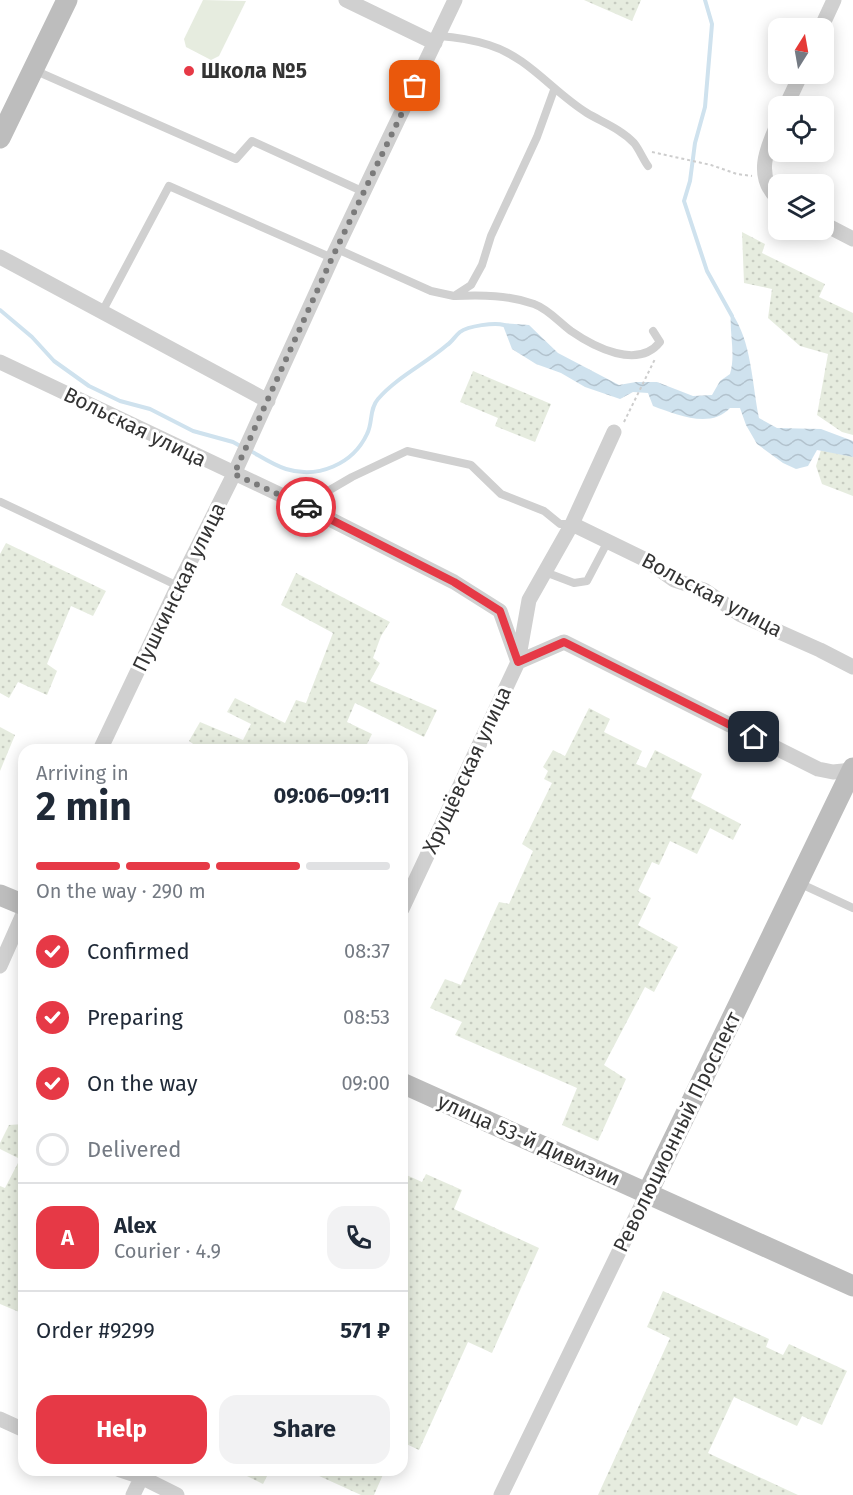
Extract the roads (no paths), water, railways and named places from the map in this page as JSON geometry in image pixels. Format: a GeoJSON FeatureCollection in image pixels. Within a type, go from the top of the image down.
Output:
{"type":"FeatureCollection","features":[{"type":"Feature","properties":{"kind":"street"},"geometry":{"type":"LineString","coordinates":[[0,138],[66,0]]}},
{"type":"Feature","properties":{"kind":"street"},"geometry":{"type":"LineString","coordinates":[[346,0],[437,40]]}},
{"type":"Feature","properties":{"kind":"street","name":"Пушкинская улица"},"geometry":{"type":"LineString","coordinates":[[103,744],[241,460],[455,0]]}},
{"type":"Feature","properties":{"kind":"street"},"geometry":{"type":"LineString","coordinates":[[826,18],[834,0]]}},
{"type":"Feature","properties":{"kind":"street"},"geometry":{"type":"LineString","coordinates":[[768,150],[765,158],[765,177],[768,184]]}},
{"type":"Feature","properties":{"kind":"street"},"geometry":{"type":"LineString","coordinates":[[834,229],[853,239]]}},
{"type":"Feature","properties":{"kind":"street"},"geometry":{"type":"LineString","coordinates":[[0,257],[268,401]]}},
{"type":"Feature","properties":{"kind":"street","name":"Вольская улица"},"geometry":{"type":"LineString","coordinates":[[0,362],[302,505],[454,582],[500,611],[518,662]]}},
{"type":"Feature","properties":{"kind":"street","name":"Хрущёвская улица"},"geometry":{"type":"LineString","coordinates":[[408,896],[518,662],[529,600],[572,524],[614,432]]}},
{"type":"Feature","properties":{"kind":"street","name":"Вольская улица"},"geometry":{"type":"LineString","coordinates":[[572,524],[646,560],[674,580],[704,590],[741,615],[853,667]]}},
{"type":"Feature","properties":{"kind":"street"},"geometry":{"type":"LineString","coordinates":[[518,662],[564,642],[818,769],[833,772],[853,769]]}},
{"type":"Feature","properties":{"kind":"street","name":"Революционный Проспект"},"geometry":{"type":"LineString","coordinates":[[501,1495],[853,769]]}},
{"type":"Feature","properties":{"kind":"street"},"geometry":{"type":"LineString","coordinates":[[0,895],[18,902]]}},
{"type":"Feature","properties":{"kind":"street"},"geometry":{"type":"LineString","coordinates":[[0,966],[18,926]]}},
{"type":"Feature","properties":{"kind":"street","name":"улица 53-й Дивизии"},"geometry":{"type":"LineString","coordinates":[[408,1086],[853,1286]]}},
{"type":"Feature","properties":{"kind":"street"},"geometry":{"type":"LineString","coordinates":[[0,1419],[18,1427]]}},
{"type":"Feature","properties":{"kind":"street"},"geometry":{"type":"LineString","coordinates":[[133,1495],[142,1476]]}},
{"type":"Feature","properties":{"kind":"street"},"geometry":{"type":"LineString","coordinates":[[146,1476],[177,1495]]}},
{"type":"Feature","properties":{"kind":"lane"},"geometry":{"type":"LineString","coordinates":[[437,40],[456,38],[490,45],[524,62],[554,90],[634,143],[648,166]]}},
{"type":"Feature","properties":{"kind":"lane"},"geometry":{"type":"LineString","coordinates":[[32,69],[236,159],[252,141],[364,192]]}},
{"type":"Feature","properties":{"kind":"lane"},"geometry":{"type":"LineString","coordinates":[[454,296],[471,285],[482,265],[491,236],[537,138],[554,90]]}},
{"type":"Feature","properties":{"kind":"lane"},"geometry":{"type":"LineString","coordinates":[[102,312],[169,186],[431,291],[454,296],[504,297],[537,304],[572,332],[620,354],[634,356],[655,348],[660,342],[653,331]]}},
{"type":"Feature","properties":{"kind":"lane"},"geometry":{"type":"LineString","coordinates":[[302,505],[352,477],[407,451],[471,465],[501,494],[544,511],[560,524],[572,524]]}},
{"type":"Feature","properties":{"kind":"lane"},"geometry":{"type":"LineString","coordinates":[[1,502],[178,586]]}},
{"type":"Feature","properties":{"kind":"lane"},"geometry":{"type":"LineString","coordinates":[[544,572],[574,583],[587,581],[608,541]]}},
{"type":"Feature","properties":{"kind":"lane"},"geometry":{"type":"LineString","coordinates":[[798,883],[853,908]]}},
{"type":"Feature","properties":{"kind":"water"},"geometry":{"type":"Polygon","coordinates":[[[731,312],[738,323],[747,349],[759,418],[777,428],[821,429],[853,441],[853,457],[817,450],[808,466],[796,469],[783,463],[757,444],[746,425],[740,408],[730,408],[713,418],[693,418],[653,406],[648,393],[633,392],[620,399],[585,387],[561,373],[536,364],[512,349],[502,323],[529,325],[558,353],[619,385],[657,382],[693,396],[712,395],[720,381],[730,374],[732,366],[731,312]]]}},
{"type":"Feature","properties":{"kind":"waterway"},"geometry":{"type":"LineString","coordinates":[[705,0],[712,24],[705,107],[695,143],[690,181],[684,201],[707,271],[732,316]]}},
{"type":"Feature","properties":{"kind":"waterway"},"geometry":{"type":"LineString","coordinates":[[0,310],[32,337],[54,361],[89,386],[120,401],[150,409],[193,431],[233,442],[242,447]]}},
{"type":"Feature","properties":{"kind":"waterway"},"geometry":{"type":"LineString","coordinates":[[249,450],[276,465],[298,472],[333,467],[353,454],[361,445],[369,430],[375,403],[394,384],[438,352],[460,332],[475,326],[504,325]]}},
{"type":"Feature","properties":{"kind":"place","name":"Школа №5"},"geometry":{"type":"Point","coordinates":[189,71]}}]}
